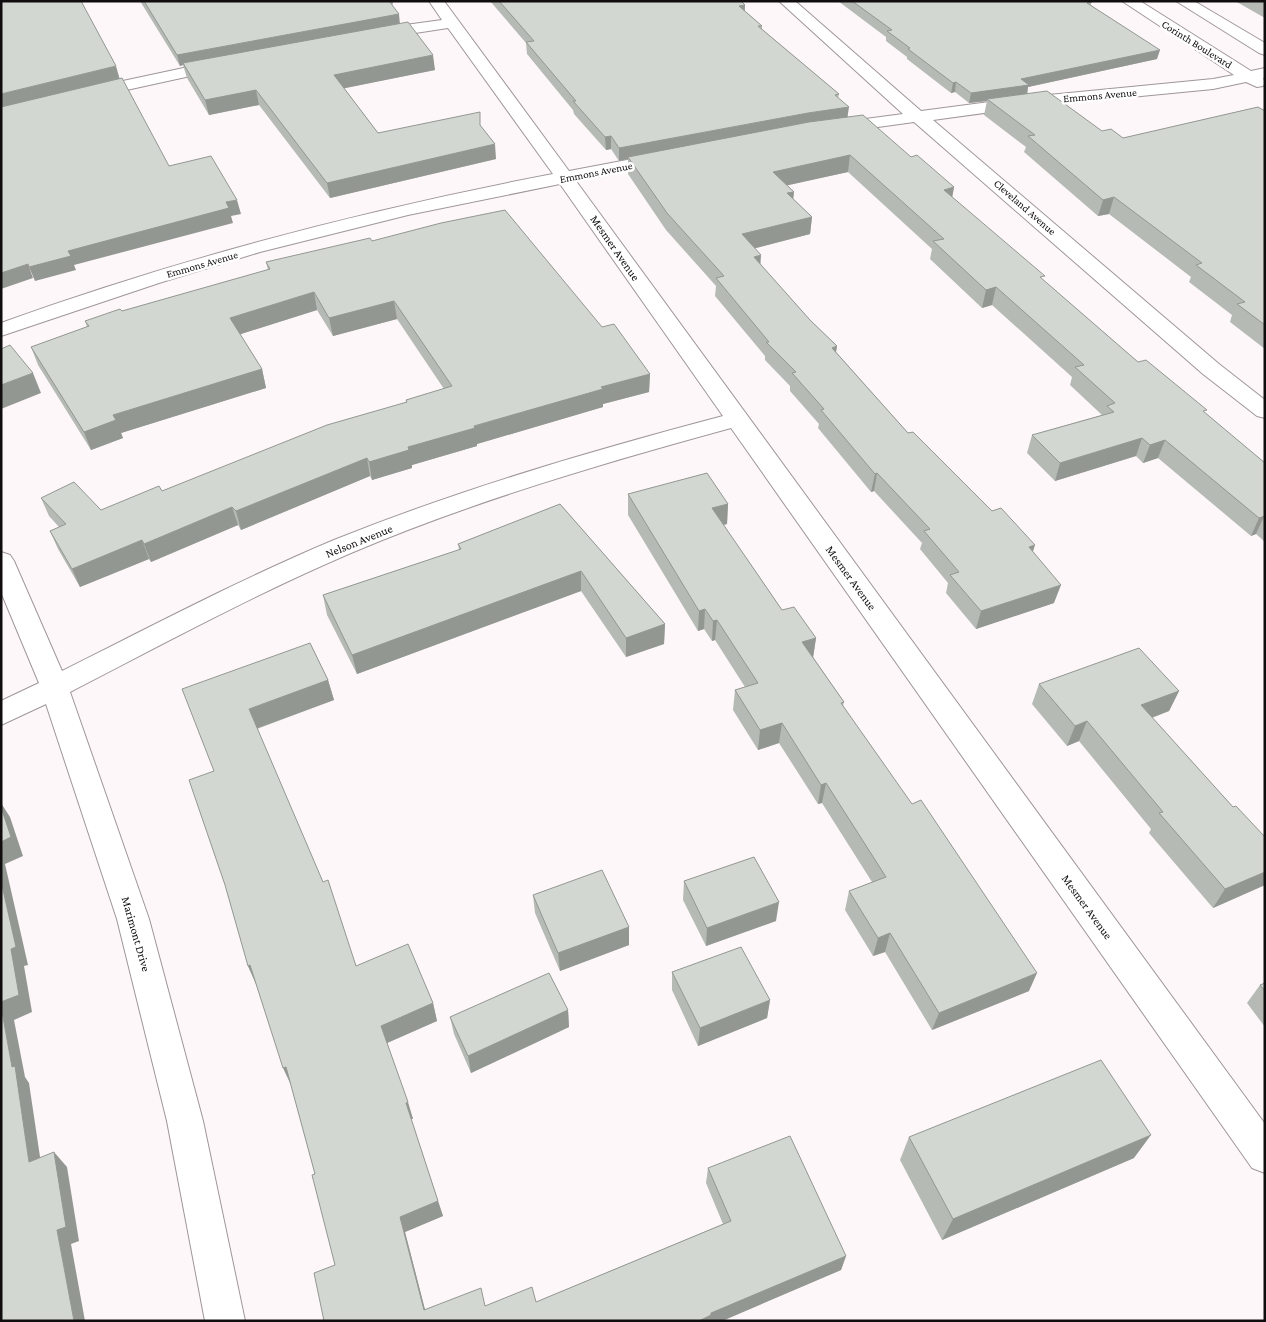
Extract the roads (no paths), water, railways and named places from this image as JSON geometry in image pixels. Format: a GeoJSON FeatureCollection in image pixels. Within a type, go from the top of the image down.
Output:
{"type":"FeatureCollection","features":[{"type":"Feature","properties":{"kind":"street","name":"Mesmer Avenue"},"geometry":{"type":"LineString","coordinates":[[436,1],[565,178],[1265,1155]]}},
{"type":"Feature","properties":{"kind":"street","name":"Cleveland Avenue"},"geometry":{"type":"LineString","coordinates":[[786,1],[1212,369],[1265,411]]}},
{"type":"Feature","properties":{"kind":"street","name":"Corinth Boulevard"},"geometry":{"type":"LineString","coordinates":[[1129,1],[1257,75],[1265,87]]}},
{"type":"Feature","properties":{"kind":"street"},"geometry":{"type":"LineString","coordinates":[[1183,1],[1265,50]]}},
{"type":"Feature","properties":{"kind":"street"},"geometry":{"type":"LineString","coordinates":[[360,37],[451,23]]}},
{"type":"Feature","properties":{"kind":"street"},"geometry":{"type":"LineString","coordinates":[[73,98],[148,79],[235,62]]}},
{"type":"Feature","properties":{"kind":"street","name":"Emmons Avenue"},"geometry":{"type":"LineString","coordinates":[[816,131],[1028,102],[1213,84],[1257,75]]}},
{"type":"Feature","properties":{"kind":"street","name":"Emmons Avenue"},"geometry":{"type":"LineString","coordinates":[[1,330],[133,285],[303,235],[408,209],[680,155]]}},
{"type":"Feature","properties":{"kind":"street","name":"Nelson Avenue"},"geometry":{"type":"LineString","coordinates":[[1,714],[248,590],[342,546],[475,496],[602,455],[737,419]]}},
{"type":"Feature","properties":{"kind":"street","name":"Marimont Drive"},"geometry":{"type":"LineString","coordinates":[[1,561],[55,688],[133,919],[186,1121],[225,1321]]}}]}
